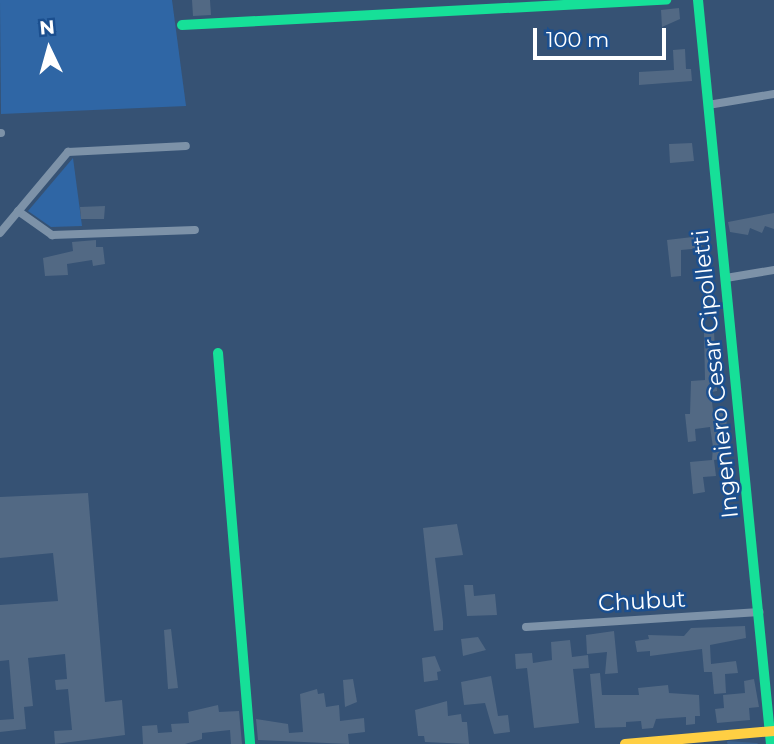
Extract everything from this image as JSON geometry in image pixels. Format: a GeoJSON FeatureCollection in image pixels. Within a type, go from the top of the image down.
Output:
{"type":"FeatureCollection","features":[{"type":"Feature","properties":{"kind":"street"},"geometry":{"type":"LineString","coordinates":[[182,25],[666,0]]}},
{"type":"Feature","properties":{"kind":"street","name":"Ingeniero Cesar Cipolletti"},"geometry":{"type":"LineString","coordinates":[[698,0],[773,731],[771,744]]}},
{"type":"Feature","properties":{"kind":"street"},"geometry":{"type":"LineString","coordinates":[[708,105],[774,94]]}},
{"type":"Feature","properties":{"kind":"street"},"geometry":{"type":"LineString","coordinates":[[0,233],[68,152],[187,146]]}},
{"type":"Feature","properties":{"kind":"street"},"geometry":{"type":"LineString","coordinates":[[18,211],[52,234],[195,230]]}},
{"type":"Feature","properties":{"kind":"street"},"geometry":{"type":"LineString","coordinates":[[726,278],[774,270]]}},
{"type":"Feature","properties":{"kind":"street"},"geometry":{"type":"LineString","coordinates":[[218,353],[250,744]]}},
{"type":"Feature","properties":{"kind":"street","name":"Chubut"},"geometry":{"type":"LineString","coordinates":[[526,627],[760,612]]}},
{"type":"Feature","properties":{"kind":"street"},"geometry":{"type":"LineString","coordinates":[[625,744],[773,731]]}},
{"type":"Feature","properties":{"kind":"shaded area"},"geometry":{"type":"Polygon","coordinates":[[[0,0],[172,0],[186,106],[1,114],[0,0]]]}},
{"type":"Feature","properties":{"kind":"shaded area"},"geometry":{"type":"Polygon","coordinates":[[[73,158],[82,226],[51,227],[28,211],[73,158]]]}},
{"type":"Feature","properties":{"kind":"building"},"geometry":{"type":"Polygon","coordinates":[[[192,0],[210,0],[211,15],[193,16],[192,0]]]}},
{"type":"Feature","properties":{"kind":"building"},"geometry":{"type":"Polygon","coordinates":[[[679,8],[680,19],[662,27],[661,10],[679,8]]]}},
{"type":"Feature","properties":{"kind":"building"},"geometry":{"type":"Polygon","coordinates":[[[685,49],[686,69],[691,69],[692,81],[639,85],[639,72],[674,70],[673,50],[685,49]]]}},
{"type":"Feature","properties":{"kind":"building"},"geometry":{"type":"Polygon","coordinates":[[[692,143],[694,161],[670,163],[669,144],[692,143]]]}},
{"type":"Feature","properties":{"kind":"building"},"geometry":{"type":"Polygon","coordinates":[[[105,206],[104,219],[81,219],[80,207],[105,206]]]}},
{"type":"Feature","properties":{"kind":"building"},"geometry":{"type":"Polygon","coordinates":[[[774,213],[774,229],[765,226],[762,233],[750,228],[748,235],[730,232],[728,222],[774,213]]]}},
{"type":"Feature","properties":{"kind":"building"},"geometry":{"type":"Polygon","coordinates":[[[701,236],[702,248],[681,250],[681,276],[671,277],[667,240],[701,236]]]}},
{"type":"Feature","properties":{"kind":"building"},"geometry":{"type":"Polygon","coordinates":[[[96,240],[96,247],[103,247],[105,264],[93,266],[92,260],[67,264],[68,275],[45,276],[43,258],[73,251],[72,242],[96,240]]]}},
{"type":"Feature","properties":{"kind":"building"},"geometry":{"type":"Polygon","coordinates":[[[714,331],[717,391],[711,392],[713,411],[727,409],[726,442],[721,443],[722,459],[714,460],[716,476],[703,477],[705,492],[693,494],[690,462],[712,460],[713,447],[710,427],[695,429],[696,441],[688,442],[685,414],[690,414],[691,381],[705,380],[704,332],[714,331]]]}},
{"type":"Feature","properties":{"kind":"building"},"geometry":{"type":"Polygon","coordinates":[[[88,493],[105,702],[122,700],[125,735],[55,744],[54,731],[72,730],[68,689],[56,690],[55,680],[67,679],[65,654],[28,658],[33,706],[24,707],[26,729],[0,732],[0,720],[14,719],[9,660],[0,661],[0,605],[58,601],[53,553],[0,558],[0,497],[88,493]]]}},
{"type":"Feature","properties":{"kind":"building"},"geometry":{"type":"Polygon","coordinates":[[[457,524],[463,555],[435,558],[443,630],[434,631],[423,528],[457,524]]]}},
{"type":"Feature","properties":{"kind":"building"},"geometry":{"type":"Polygon","coordinates":[[[464,585],[473,585],[474,596],[495,594],[497,615],[467,616],[464,585]]]}},
{"type":"Feature","properties":{"kind":"building"},"geometry":{"type":"Polygon","coordinates":[[[745,626],[746,638],[710,645],[711,664],[736,661],[738,673],[725,674],[726,693],[714,694],[712,672],[704,672],[702,649],[650,656],[650,651],[637,652],[635,641],[649,639],[648,635],[684,636],[691,628],[745,626]]]}},
{"type":"Feature","properties":{"kind":"building"},"geometry":{"type":"Polygon","coordinates":[[[171,629],[178,688],[168,689],[164,630],[171,629]]]}},
{"type":"Feature","properties":{"kind":"building"},"geometry":{"type":"Polygon","coordinates":[[[614,631],[618,673],[605,674],[607,652],[587,654],[586,635],[614,631]]]}},
{"type":"Feature","properties":{"kind":"building"},"geometry":{"type":"Polygon","coordinates":[[[478,637],[486,650],[463,656],[461,639],[478,637]]]}},
{"type":"Feature","properties":{"kind":"building"},"geometry":{"type":"Polygon","coordinates":[[[570,640],[572,657],[588,655],[589,668],[573,669],[579,723],[534,728],[527,668],[516,669],[515,654],[532,653],[533,663],[552,660],[551,642],[570,640]]]}},
{"type":"Feature","properties":{"kind":"building"},"geometry":{"type":"Polygon","coordinates":[[[435,656],[441,671],[437,672],[438,680],[424,682],[422,658],[435,656]]]}},
{"type":"Feature","properties":{"kind":"building"},"geometry":{"type":"Polygon","coordinates":[[[600,673],[602,695],[639,695],[638,688],[668,685],[669,693],[699,695],[700,716],[695,716],[695,724],[686,725],[686,717],[656,719],[653,728],[642,729],[641,721],[626,722],[626,727],[595,728],[590,674],[600,673]]]}},
{"type":"Feature","properties":{"kind":"building"},"geometry":{"type":"Polygon","coordinates":[[[491,676],[498,716],[508,715],[510,732],[494,734],[485,703],[464,705],[461,682],[491,676]]]}},
{"type":"Feature","properties":{"kind":"building"},"geometry":{"type":"Polygon","coordinates":[[[353,679],[357,702],[345,707],[343,680],[353,679]]]}},
{"type":"Feature","properties":{"kind":"building"},"geometry":{"type":"Polygon","coordinates":[[[754,679],[759,707],[749,708],[750,720],[717,723],[715,709],[724,708],[723,695],[745,693],[744,681],[754,679]]]}},
{"type":"Feature","properties":{"kind":"building"},"geometry":{"type":"Polygon","coordinates":[[[317,689],[318,694],[324,693],[326,707],[339,705],[340,721],[364,718],[365,732],[348,734],[349,744],[258,740],[256,719],[288,724],[289,733],[303,732],[300,694],[317,689]]]}},
{"type":"Feature","properties":{"kind":"building"},"geometry":{"type":"Polygon","coordinates":[[[447,701],[448,716],[461,714],[462,722],[467,722],[469,744],[425,742],[424,736],[418,736],[415,710],[447,701]]]}},
{"type":"Feature","properties":{"kind":"building"},"geometry":{"type":"Polygon","coordinates":[[[218,705],[219,712],[239,711],[242,744],[231,744],[230,730],[202,733],[202,739],[185,744],[143,744],[142,726],[157,725],[158,733],[172,732],[171,724],[189,723],[188,712],[218,705]]]}},
{"type":"Feature","properties":{"kind":"waterway"},"geometry":{"type":"LineString","coordinates":[[728,742],[756,744]]}},
{"type":"Feature","properties":{"kind":"traffic: fast"},"geometry":{"type":"LineString","coordinates":[[182,25],[666,0]]}},
{"type":"Feature","properties":{"kind":"traffic: fast"},"geometry":{"type":"LineString","coordinates":[[698,0],[771,744]]}},
{"type":"Feature","properties":{"kind":"traffic: fast"},"geometry":{"type":"LineString","coordinates":[[218,353],[250,744]]}},
{"type":"Feature","properties":{"kind":"traffic: slow"},"geometry":{"type":"LineString","coordinates":[[625,744],[774,731]]}}]}
